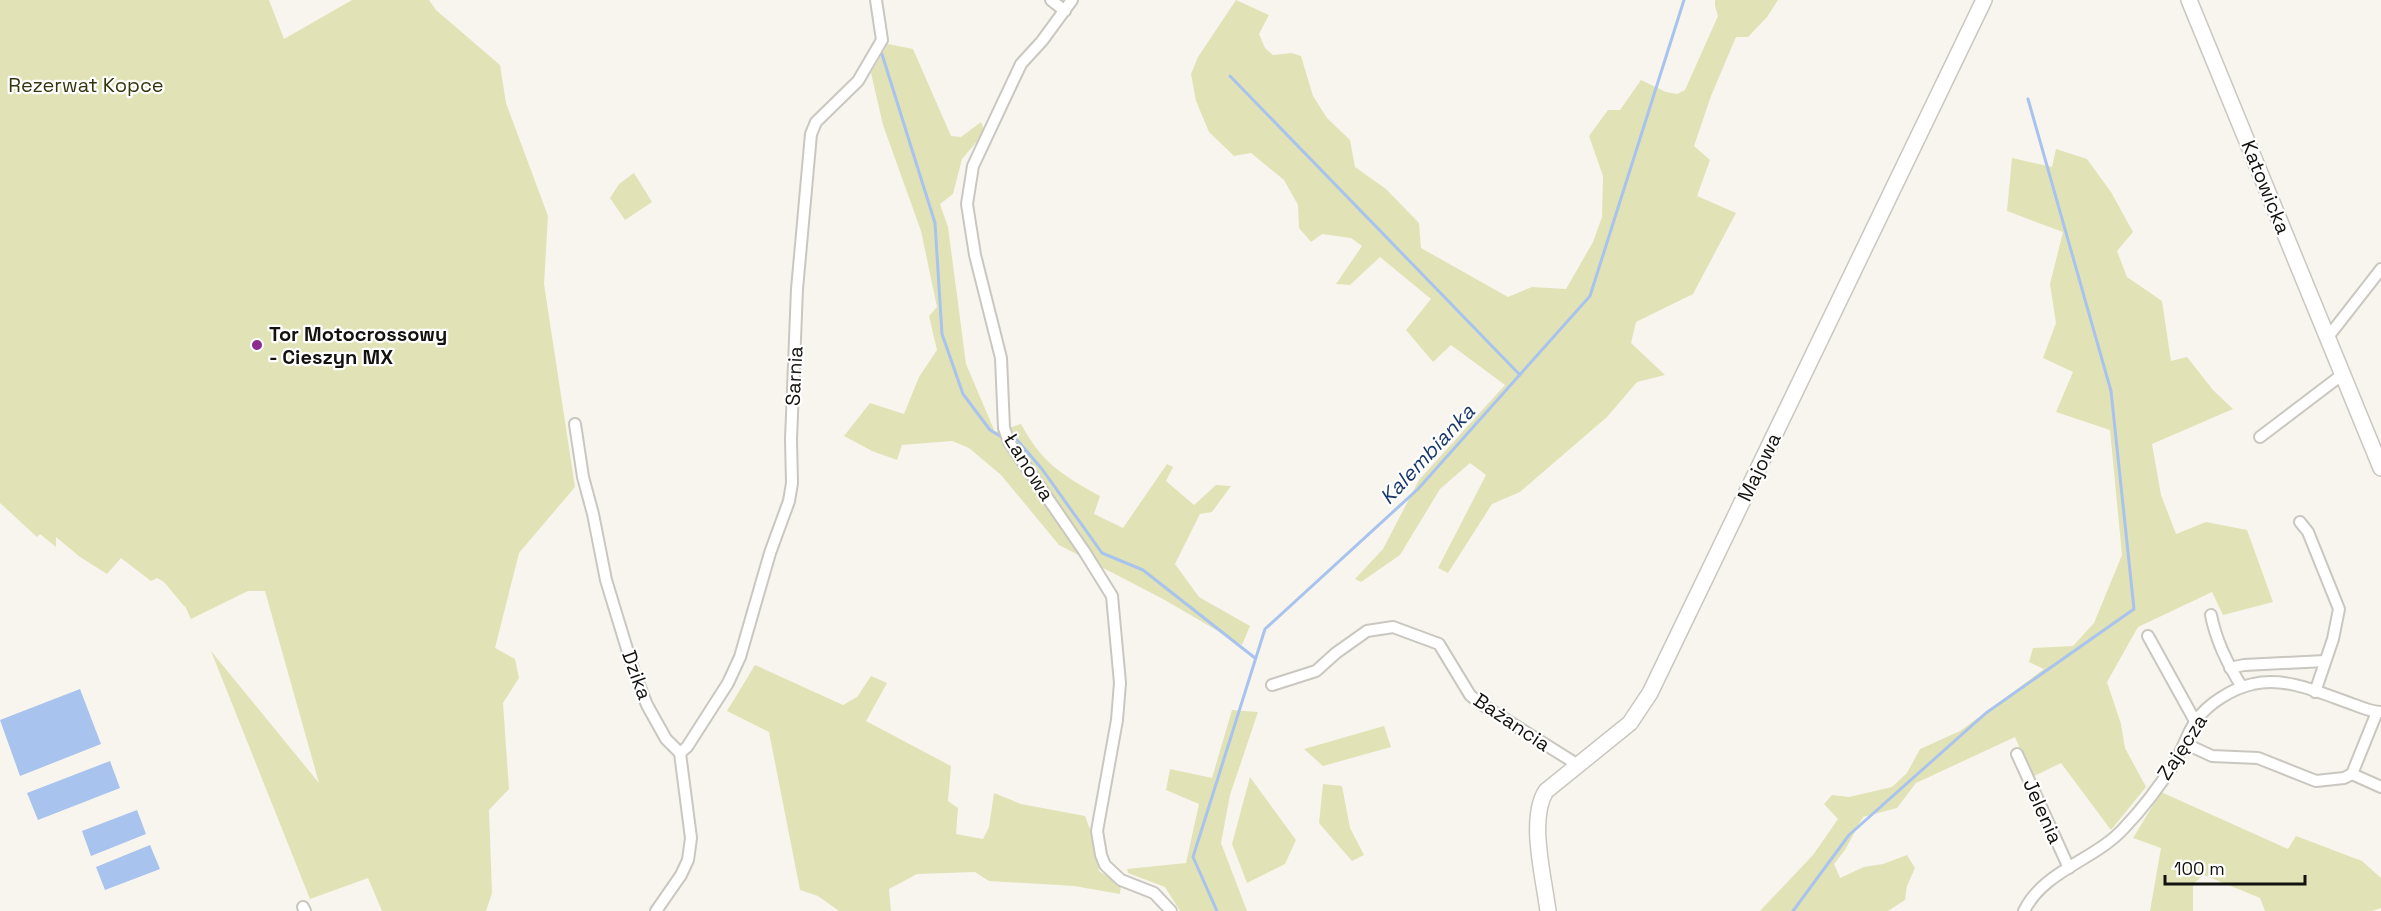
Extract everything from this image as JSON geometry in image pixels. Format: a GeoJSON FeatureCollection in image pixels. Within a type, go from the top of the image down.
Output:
{"type":"FeatureCollection","features":[{"type":"Feature","properties":{"kind":"street","name":"Sarnia"},"geometry":{"type":"LineString","coordinates":[[680,753],[687,747],[728,683],[740,657],[767,562],[789,501],[792,483],[791,439],[797,290],[811,134],[816,122],[858,81],[882,40],[876,0]]}},
{"type":"Feature","properties":{"kind":"street"},"geometry":{"type":"LineString","coordinates":[[1051,0],[1065,10]]}},
{"type":"Feature","properties":{"kind":"street","name":"Łanowa"},"geometry":{"type":"LineString","coordinates":[[1072,0],[1021,64],[972,166],[967,204],[975,255],[1001,358],[1004,428],[1009,442],[1112,596],[1120,683],[1117,720],[1097,831],[1101,855],[1105,865],[1121,880],[1154,893],[1171,911]]}},
{"type":"Feature","properties":{"kind":"street","name":"Majowa"},"geometry":{"type":"LineString","coordinates":[[1548,911],[1539,844],[1540,801],[1546,791],[1630,723],[1650,693],[1984,0]]}},
{"type":"Feature","properties":{"kind":"street","name":"Katowicka"},"geometry":{"type":"LineString","coordinates":[[2189,0],[2381,468]]}},
{"type":"Feature","properties":{"kind":"street"},"geometry":{"type":"LineString","coordinates":[[2328,337],[2381,269]]}},
{"type":"Feature","properties":{"kind":"street"},"geometry":{"type":"LineString","coordinates":[[2260,437],[2343,374]]}},
{"type":"Feature","properties":{"kind":"street","name":"Dzika"},"geometry":{"type":"LineString","coordinates":[[575,424],[583,477],[606,580],[634,672],[647,705],[666,739],[680,753]]}},
{"type":"Feature","properties":{"kind":"street"},"geometry":{"type":"LineString","coordinates":[[2300,522],[2308,532],[2339,609],[2333,639],[2314,692]]}},
{"type":"Feature","properties":{"kind":"street"},"geometry":{"type":"LineString","coordinates":[[2211,615],[2214,631],[2230,668],[2242,687]]}},
{"type":"Feature","properties":{"kind":"street","name":"Bażancia"},"geometry":{"type":"LineString","coordinates":[[1272,685],[1316,671],[1336,653],[1367,632],[1393,627],[1439,644],[1470,695],[1478,702],[1578,765]]}},
{"type":"Feature","properties":{"kind":"street"},"geometry":{"type":"LineString","coordinates":[[2148,636],[2195,721]]}},
{"type":"Feature","properties":{"kind":"street"},"geometry":{"type":"LineString","coordinates":[[2230,668],[2244,665],[2325,661]]}},
{"type":"Feature","properties":{"kind":"street","name":"Zajęcza"},"geometry":{"type":"LineString","coordinates":[[2024,911],[2036,892],[2109,843],[2126,827],[2174,764],[2186,744],[2195,721],[2218,700],[2242,687],[2259,683],[2279,683],[2379,712]]}},
{"type":"Feature","properties":{"kind":"street"},"geometry":{"type":"LineString","coordinates":[[2186,744],[2212,756],[2258,758],[2316,781],[2344,778],[2352,774],[2379,712]]}},
{"type":"Feature","properties":{"kind":"street"},"geometry":{"type":"LineString","coordinates":[[656,911],[681,875],[688,860],[691,838],[680,753]]}},
{"type":"Feature","properties":{"kind":"street","name":"Jelenia"},"geometry":{"type":"LineString","coordinates":[[2017,754],[2069,868]]}},
{"type":"Feature","properties":{"kind":"street"},"geometry":{"type":"LineString","coordinates":[[2352,774],[2381,787]]}},
{"type":"Feature","properties":{"kind":"green space","name":"Rezerwat Kopce"},"geometry":{"type":"Polygon","coordinates":[[[0,0],[269,0],[284,39],[352,0],[429,0],[436,10],[500,65],[506,103],[548,216],[544,284],[575,487],[519,553],[495,648],[515,659],[519,678],[503,703],[509,789],[489,810],[492,893],[486,911],[382,911],[368,878],[310,899],[211,651],[319,783],[265,591],[248,591],[191,619],[185,606],[164,582],[157,578],[151,581],[121,558],[107,574],[80,557],[56,537],[56,547],[40,534],[37,537],[0,503],[0,0]]]}},
{"type":"Feature","properties":{"kind":"green space"},"geometry":{"type":"Polygon","coordinates":[[[1236,0],[1269,15],[1259,34],[1265,48],[1273,55],[1292,53],[1301,56],[1313,96],[1327,118],[1350,140],[1355,167],[1386,189],[1419,223],[1421,248],[1508,297],[1532,287],[1566,289],[1593,242],[1602,217],[1603,176],[1589,136],[1608,110],[1620,110],[1641,80],[1666,92],[1677,94],[1685,90],[1718,16],[1715,0],[1778,0],[1767,17],[1748,37],[1736,37],[1711,96],[1694,146],[1710,160],[1697,196],[1736,213],[1693,294],[1636,322],[1631,343],[1665,375],[1637,382],[1607,417],[1520,492],[1492,504],[1448,573],[1438,568],[1486,475],[1470,463],[1440,489],[1400,555],[1361,582],[1355,579],[1383,549],[1419,480],[1505,385],[1451,345],[1433,362],[1406,330],[1431,299],[1380,257],[1350,285],[1336,284],[1362,246],[1351,238],[1322,234],[1311,242],[1299,228],[1298,205],[1284,180],[1251,153],[1234,156],[1209,132],[1196,101],[1191,74],[1198,57],[1236,0]]]}},
{"type":"Feature","properties":{"kind":"green space"},"geometry":{"type":"Polygon","coordinates":[[[888,44],[913,49],[951,136],[961,137],[981,122],[985,132],[962,159],[953,194],[940,204],[948,227],[966,364],[995,432],[1021,424],[1037,449],[1054,467],[1100,496],[1094,514],[1123,528],[1167,464],[1173,467],[1166,481],[1194,505],[1216,485],[1231,486],[1212,512],[1200,514],[1175,564],[1199,597],[1250,626],[1242,645],[1163,599],[1059,545],[1001,475],[969,448],[952,441],[902,445],[897,460],[872,451],[844,436],[870,403],[904,414],[919,377],[937,350],[929,316],[937,307],[921,231],[883,125],[871,73],[888,44]]]}},
{"type":"Feature","properties":{"kind":"green space"},"geometry":{"type":"Polygon","coordinates":[[[2056,149],[2087,159],[2111,192],[2133,232],[2117,251],[2127,277],[2162,301],[2171,361],[2187,357],[2213,390],[2233,409],[2152,444],[2161,495],[2176,534],[2206,522],[2247,530],[2273,602],[2223,615],[2212,592],[2138,627],[2107,682],[2121,724],[2125,748],[2146,787],[2111,830],[2061,763],[2032,777],[2015,737],[1916,783],[1897,808],[1863,817],[1845,850],[1834,864],[1840,878],[1864,867],[1883,864],[1907,855],[1915,868],[1907,886],[1905,900],[1888,911],[1760,911],[1813,855],[1838,819],[1824,804],[1832,795],[1849,797],[1892,787],[1907,773],[1920,749],[1960,731],[2044,669],[2029,662],[2033,648],[2073,646],[2094,623],[2122,555],[2110,430],[2056,412],[2073,372],[2043,358],[2056,323],[2050,284],[2063,232],[2007,211],[2012,158],[2052,167],[2056,149]]]}},
{"type":"Feature","properties":{"kind":"green space"},"geometry":{"type":"Polygon","coordinates":[[[634,173],[652,202],[625,220],[610,198],[619,184],[634,173]]]}},
{"type":"Feature","properties":{"kind":"green space"},"geometry":{"type":"Polygon","coordinates":[[[755,665],[843,705],[857,697],[871,676],[887,683],[866,721],[951,766],[948,801],[958,808],[956,834],[983,839],[989,827],[994,793],[1021,804],[1085,816],[1095,843],[1099,871],[1121,885],[1120,894],[1074,886],[989,881],[975,872],[917,874],[889,889],[891,911],[839,911],[818,896],[800,890],[769,732],[727,711],[755,665]]]}},
{"type":"Feature","properties":{"kind":"green space"},"geometry":{"type":"Polygon","coordinates":[[[1232,710],[1258,712],[1230,795],[1221,843],[1247,911],[1180,911],[1165,887],[1128,873],[1127,869],[1186,863],[1199,804],[1166,790],[1170,769],[1212,778],[1232,710]]]}},
{"type":"Feature","properties":{"kind":"green space"},"geometry":{"type":"Polygon","coordinates":[[[1384,726],[1391,747],[1323,766],[1304,749],[1384,726]]]}},
{"type":"Feature","properties":{"kind":"green space"},"geometry":{"type":"Polygon","coordinates":[[[1250,777],[1296,840],[1285,864],[1247,883],[1232,844],[1250,777]]]}},
{"type":"Feature","properties":{"kind":"green space"},"geometry":{"type":"Polygon","coordinates":[[[1323,784],[1342,786],[1350,828],[1364,855],[1352,861],[1319,823],[1323,784]]]}},
{"type":"Feature","properties":{"kind":"green space"},"geometry":{"type":"Polygon","coordinates":[[[2161,792],[2288,849],[2296,836],[2362,861],[2381,878],[2381,908],[2372,911],[2265,911],[2260,898],[2204,875],[2193,884],[2193,911],[2150,911],[2161,848],[2133,838],[2161,792]]]}},
{"type":"Feature","properties":{"kind":"water"},"geometry":{"type":"Polygon","coordinates":[[[80,689],[101,744],[20,776],[0,720],[80,689]]]}},
{"type":"Feature","properties":{"kind":"water"},"geometry":{"type":"Polygon","coordinates":[[[110,761],[120,788],[38,820],[27,793],[110,761]]]}},
{"type":"Feature","properties":{"kind":"water"},"geometry":{"type":"Polygon","coordinates":[[[137,810],[146,834],[91,856],[82,831],[137,810]]]}},
{"type":"Feature","properties":{"kind":"water"},"geometry":{"type":"Polygon","coordinates":[[[150,845],[160,869],[105,890],[96,867],[150,845]]]}},
{"type":"Feature","properties":{"kind":"waterway","name":"Kalembianka"},"geometry":{"type":"LineString","coordinates":[[1217,911],[1193,857],[1265,629],[1418,489],[1590,296],[1684,0]]}},
{"type":"Feature","properties":{"kind":"waterway"},"geometry":{"type":"LineString","coordinates":[[881,51],[935,223],[942,334],[963,394],[990,430],[1005,439]]}},
{"type":"Feature","properties":{"kind":"waterway"},"geometry":{"type":"LineString","coordinates":[[1230,76],[1520,375]]}},
{"type":"Feature","properties":{"kind":"waterway"},"geometry":{"type":"LineString","coordinates":[[1793,911],[1849,835],[1986,713],[2134,609],[2111,391],[2028,99]]}},
{"type":"Feature","properties":{"kind":"waterway"},"geometry":{"type":"LineString","coordinates":[[1012,439],[1017,440],[1042,469],[1102,553],[1143,570],[1255,658]]}},
{"type":"Feature","properties":{"kind":"place","name":"Tor Motocrossowy - Cieszyn MX"},"geometry":{"type":"Point","coordinates":[257,345]}}]}
